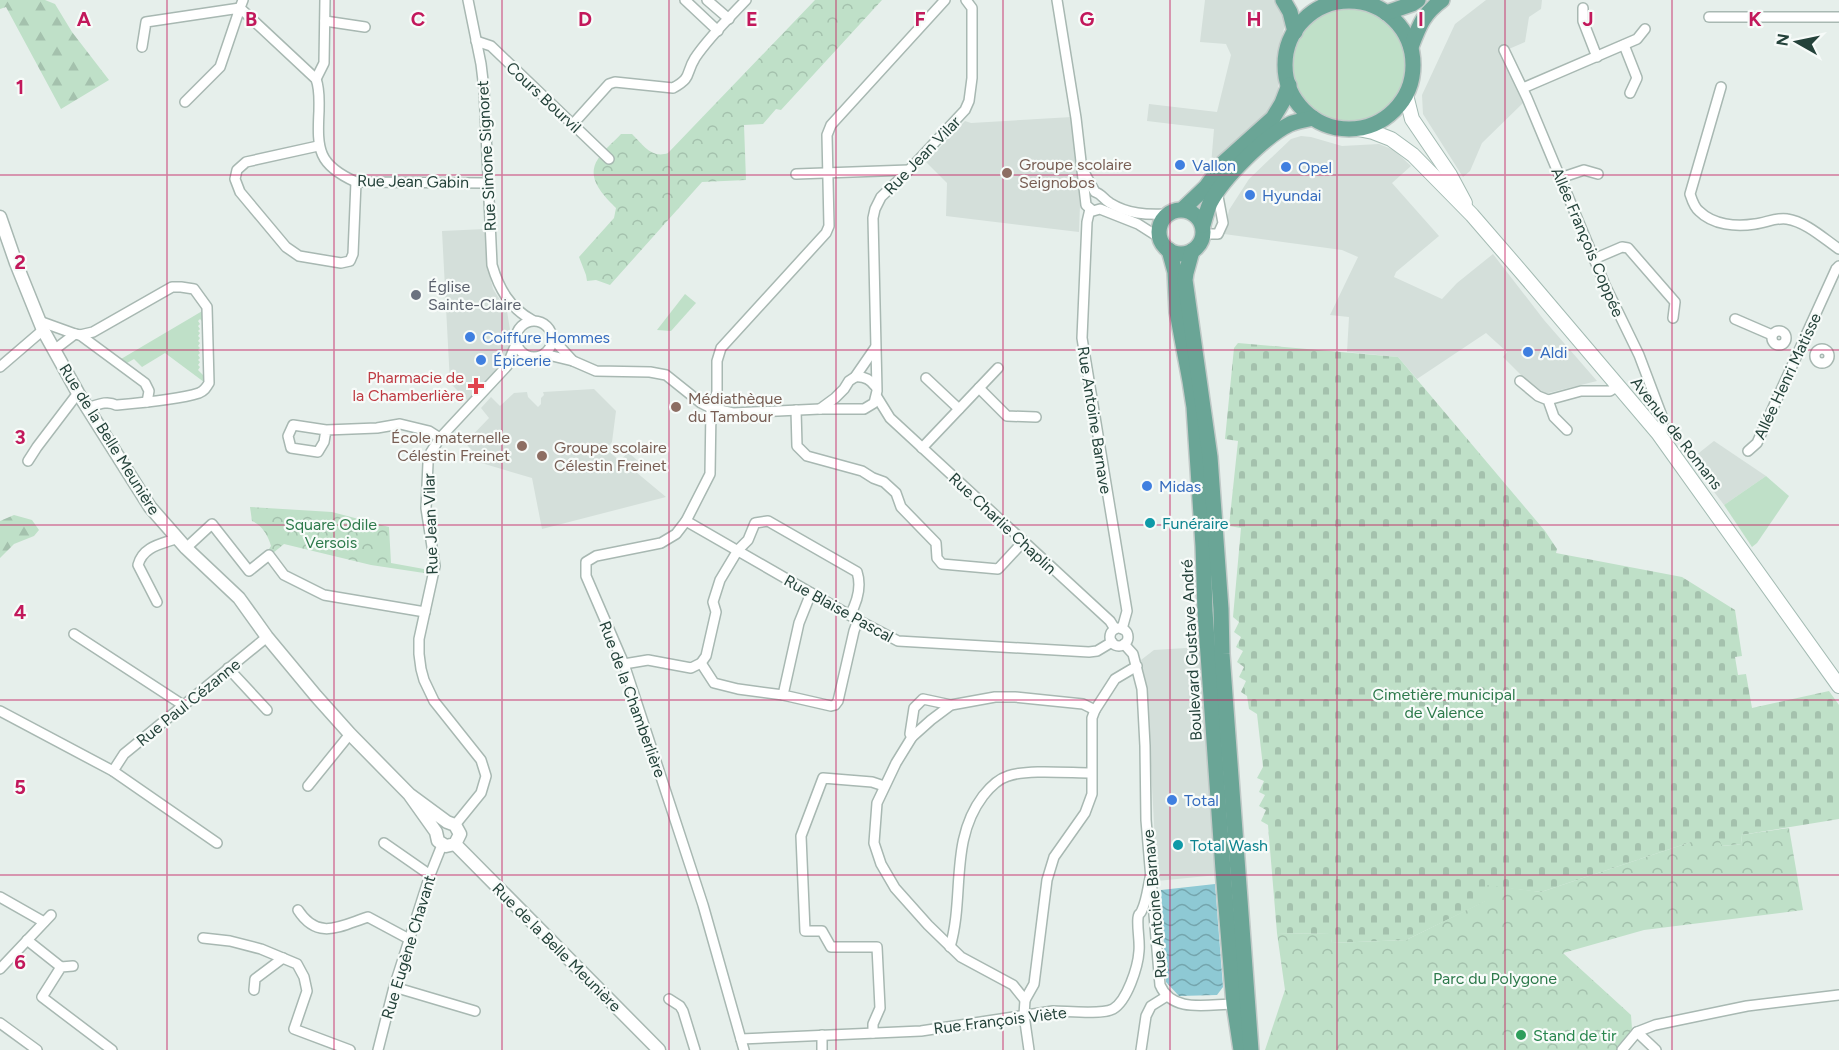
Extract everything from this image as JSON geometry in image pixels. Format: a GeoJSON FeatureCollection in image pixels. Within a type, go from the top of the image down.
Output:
{"type":"FeatureCollection","features":[{"type":"Feature","properties":{"kind":"main road"},"geometry":{"type":"LineString","coordinates":[[1283,0],[1290,12],[1295,32]]}},
{"type":"Feature","properties":{"kind":"main road"},"geometry":{"type":"LineString","coordinates":[[1310,0],[1328,5]]}},
{"type":"Feature","properties":{"kind":"main road"},"geometry":{"type":"LineString","coordinates":[[1386,13],[1418,0]]}},
{"type":"Feature","properties":{"kind":"main road"},"geometry":{"type":"LineString","coordinates":[[1411,47],[1420,23],[1428,11],[1441,1]]}},
{"type":"Feature","properties":{"kind":"main road"},"geometry":{"type":"LineString","coordinates":[[1358,2],[1373,6],[1386,13],[1401,28],[1411,47],[1413,72],[1406,95],[1399,105],[1381,121],[1358,129],[1339,128],[1313,118],[1294,98],[1289,85],[1287,53],[1295,32],[1306,18],[1328,5],[1358,2]]}},
{"type":"Feature","properties":{"kind":"main road"},"geometry":{"type":"LineString","coordinates":[[1184,209],[1206,187],[1223,163],[1273,118],[1289,85]]}},
{"type":"Feature","properties":{"kind":"main road","name":"Avenue de Romans"},"geometry":{"type":"LineString","coordinates":[[1406,95],[1412,120],[1450,175],[1472,215]]}},
{"type":"Feature","properties":{"kind":"main road","name":"Boulevard Gustave André"},"geometry":{"type":"LineString","coordinates":[[1248,1048],[1210,457],[1185,280],[1192,251],[1198,247],[1210,204],[1217,191],[1235,169],[1277,133],[1290,124],[1313,118]]}},
{"type":"Feature","properties":{"kind":"main road","name":"Avenue de Romans"},"geometry":{"type":"LineString","coordinates":[[1358,129],[1382,135],[1400,144],[1472,215],[1658,433],[1839,686]]}},
{"type":"Feature","properties":{"kind":"main road"},"geometry":{"type":"LineString","coordinates":[[1167,214],[1178,209],[1192,212],[1199,218],[1203,230]]}},
{"type":"Feature","properties":{"kind":"main road","name":"Boulevard Gustave André"},"geometry":{"type":"LineString","coordinates":[[1167,214],[1160,225],[1174,272],[1177,312],[1194,407],[1223,870],[1237,1004],[1248,1048]]}},
{"type":"Feature","properties":{"kind":"main road"},"geometry":{"type":"LineString","coordinates":[[1164,244],[1180,254],[1192,251]]}},
{"type":"Feature","properties":{"kind":"street"},"geometry":{"type":"LineString","coordinates":[[316,79],[324,63],[326,0]]}},
{"type":"Feature","properties":{"kind":"street","name":"Rue Simone Signoret"},"geometry":{"type":"LineString","coordinates":[[468,0],[484,89],[492,265],[498,284],[514,308],[532,320]]}},
{"type":"Feature","properties":{"kind":"street"},"geometry":{"type":"LineString","coordinates":[[685,0],[718,31]]}},
{"type":"Feature","properties":{"kind":"street"},"geometry":{"type":"LineString","coordinates":[[707,0],[729,19]]}},
{"type":"Feature","properties":{"kind":"street"},"geometry":{"type":"LineString","coordinates":[[573,124],[609,84],[615,82],[673,88],[681,83],[689,76],[695,59],[746,0]]}},
{"type":"Feature","properties":{"kind":"street","name":"Rue de la Chamberlière"},"geometry":{"type":"LineString","coordinates":[[744,1050],[703,904],[624,664],[586,576],[586,562],[596,556],[661,543],[676,534],[686,521],[710,474],[711,408],[717,392],[717,361],[721,348],[826,233],[829,226],[827,135],[831,125],[945,0]]}},
{"type":"Feature","properties":{"kind":"street","name":"Rue Jean Vilar"},"geometry":{"type":"LineString","coordinates":[[877,397],[873,218],[875,209],[881,197],[960,117],[969,102],[972,78],[972,8],[966,0]]}},
{"type":"Feature","properties":{"kind":"street"},"geometry":{"type":"LineString","coordinates":[[1057,0],[1083,172],[1090,194],[1086,205],[1138,224],[1164,244]]}},
{"type":"Feature","properties":{"kind":"street"},"geometry":{"type":"LineString","coordinates":[[142,47],[146,22],[242,4]]}},
{"type":"Feature","properties":{"kind":"street"},"geometry":{"type":"LineString","coordinates":[[242,4],[316,79],[320,89],[318,146],[246,162],[237,170],[235,179],[240,192],[286,247],[298,256],[341,263],[350,261],[353,254],[356,182]]}},
{"type":"Feature","properties":{"kind":"street"},"geometry":{"type":"LineString","coordinates":[[185,102],[220,67],[242,4]]}},
{"type":"Feature","properties":{"kind":"street"},"geometry":{"type":"LineString","coordinates":[[1583,8],[1583,21],[1597,57]]}},
{"type":"Feature","properties":{"kind":"street"},"geometry":{"type":"LineString","coordinates":[[1709,17],[1839,17]]}},
{"type":"Feature","properties":{"kind":"street"},"geometry":{"type":"LineString","coordinates":[[325,21],[365,27]]}},
{"type":"Feature","properties":{"kind":"street"},"geometry":{"type":"LineString","coordinates":[[1523,88],[1637,39],[1645,28]]}},
{"type":"Feature","properties":{"kind":"street","name":"Cours Bourvil"},"geometry":{"type":"LineString","coordinates":[[476,41],[491,46],[609,159]]}},
{"type":"Feature","properties":{"kind":"street"},"geometry":{"type":"LineString","coordinates":[[1624,45],[1637,78],[1630,93]]}},
{"type":"Feature","properties":{"kind":"street","name":"Allée François Coppée"},"geometry":{"type":"LineString","coordinates":[[1504,50],[1523,88],[1594,259],[1639,355],[1662,416],[1663,429],[1658,433]]}},
{"type":"Feature","properties":{"kind":"street"},"geometry":{"type":"LineString","coordinates":[[1721,87],[1690,194],[1697,209],[1710,219],[1731,226],[1755,225],[1782,218],[1790,219],[1801,223],[1839,249]]}},
{"type":"Feature","properties":{"kind":"street","name":"Rue Jean Gabin"},"geometry":{"type":"LineString","coordinates":[[318,146],[322,157],[342,176],[356,182],[487,183]]}},
{"type":"Feature","properties":{"kind":"street"},"geometry":{"type":"LineString","coordinates":[[796,174],[909,170]]}},
{"type":"Feature","properties":{"kind":"street"},"geometry":{"type":"LineString","coordinates":[[1560,178],[1584,170],[1598,174]]}},
{"type":"Feature","properties":{"kind":"street"},"geometry":{"type":"LineString","coordinates":[[1090,194],[1101,194],[1104,199],[1131,213],[1167,214]]}},
{"type":"Feature","properties":{"kind":"street"},"geometry":{"type":"LineString","coordinates":[[1095,209],[1102,207],[1104,199]]}},
{"type":"Feature","properties":{"kind":"street","name":"Rue Antoine Barnave"},"geometry":{"type":"LineString","coordinates":[[1095,209],[1087,222],[1082,338],[1127,611],[1119,629]]}},
{"type":"Feature","properties":{"kind":"street","name":"Rue de la Belle Meunière"},"geometry":{"type":"LineString","coordinates":[[0,217],[41,325],[78,393],[150,507],[182,543],[239,598],[267,637],[350,734],[409,794],[436,832]]}},
{"type":"Feature","properties":{"kind":"street"},"geometry":{"type":"LineString","coordinates":[[1594,259],[1622,247],[1628,248],[1675,302],[1673,318]]}},
{"type":"Feature","properties":{"kind":"street","name":"Allée Henri Matisse"},"geometry":{"type":"LineString","coordinates":[[1748,451],[1757,443],[1839,266]]}},
{"type":"Feature","properties":{"kind":"street"},"geometry":{"type":"LineString","coordinates":[[0,367],[41,325],[77,334],[93,332],[172,287],[194,289],[207,307],[209,383],[206,388],[200,392],[147,402],[116,405],[104,403],[87,408]]}},
{"type":"Feature","properties":{"kind":"street","name":"Rue Simone Signoret"},"geometry":{"type":"LineString","coordinates":[[514,308],[517,330]]}},
{"type":"Feature","properties":{"kind":"street"},"geometry":{"type":"LineString","coordinates":[[552,338],[548,350],[536,357],[523,353],[516,344],[517,330],[521,325],[532,320],[542,322],[550,331],[552,338],[573,361]]}},
{"type":"Feature","properties":{"kind":"street"},"geometry":{"type":"LineString","coordinates":[[1735,320],[1772,335],[1772,341],[1776,345],[1782,345],[1786,341],[1815,353]]}},
{"type":"Feature","properties":{"kind":"street"},"geometry":{"type":"LineString","coordinates":[[54,350],[77,334]]}},
{"type":"Feature","properties":{"kind":"street"},"geometry":{"type":"LineString","coordinates":[[77,334],[145,383],[149,390],[147,402]]}},
{"type":"Feature","properties":{"kind":"street","name":"Rue Jean Vilar"},"geometry":{"type":"LineString","coordinates":[[451,824],[481,793],[486,776],[481,760],[434,701],[424,680],[419,654],[419,639],[435,566],[426,508],[428,464],[431,452],[440,438],[507,366],[516,344]]}},
{"type":"Feature","properties":{"kind":"street"},"geometry":{"type":"LineString","coordinates":[[855,378],[875,348]]}},
{"type":"Feature","properties":{"kind":"street"},"geometry":{"type":"LineString","coordinates":[[544,354],[573,361],[596,372],[650,372],[666,375],[691,396],[711,408],[733,413],[860,409],[870,407],[877,397]]}},
{"type":"Feature","properties":{"kind":"street","name":"Rue Jean Vilar"},"geometry":{"type":"LineString","coordinates":[[507,366],[528,356]]}},
{"type":"Feature","properties":{"kind":"street"},"geometry":{"type":"LineString","coordinates":[[922,448],[998,368]]}},
{"type":"Feature","properties":{"kind":"street"},"geometry":{"type":"LineString","coordinates":[[820,409],[855,378],[865,377],[875,386]]}},
{"type":"Feature","properties":{"kind":"street"},"geometry":{"type":"LineString","coordinates":[[926,378],[959,409]]}},
{"type":"Feature","properties":{"kind":"street"},"geometry":{"type":"LineString","coordinates":[[1520,381],[1538,396],[1548,400],[1581,391],[1610,392],[1618,386]]}},
{"type":"Feature","properties":{"kind":"street"},"geometry":{"type":"LineString","coordinates":[[978,388],[1007,416],[1036,417]]}},
{"type":"Feature","properties":{"kind":"street"},"geometry":{"type":"LineString","coordinates":[[844,389],[847,403],[860,409]]}},
{"type":"Feature","properties":{"kind":"street"},"geometry":{"type":"LineString","coordinates":[[28,461],[78,393]]}},
{"type":"Feature","properties":{"kind":"street","name":"Rue Charlie Chaplin"},"geometry":{"type":"LineString","coordinates":[[877,397],[890,418],[1119,629]]}},
{"type":"Feature","properties":{"kind":"street"},"geometry":{"type":"LineString","coordinates":[[1548,400],[1554,417],[1567,430]]}},
{"type":"Feature","properties":{"kind":"street","name":"Rue Charlie Chaplin"},"geometry":{"type":"LineString","coordinates":[[860,409],[890,418]]}},
{"type":"Feature","properties":{"kind":"street"},"geometry":{"type":"LineString","coordinates":[[796,410],[797,446],[807,456],[862,471],[884,482],[896,493],[900,507],[936,543],[937,558],[942,564],[998,569],[1023,542]]}},
{"type":"Feature","properties":{"kind":"street"},"geometry":{"type":"LineString","coordinates":[[326,430],[377,428],[400,424],[429,431],[440,438]]}},
{"type":"Feature","properties":{"kind":"street","name":"Rue Blaise Pascal"},"geometry":{"type":"LineString","coordinates":[[686,521],[898,641],[1089,652],[1097,651],[1112,642]]}},
{"type":"Feature","properties":{"kind":"street"},"geometry":{"type":"LineString","coordinates":[[624,664],[648,660],[691,668],[702,663],[706,656],[716,612],[713,602],[720,580],[738,550],[748,540],[755,523],[768,521],[858,572],[858,600],[854,631],[838,702],[835,705],[714,683],[702,663]]}},
{"type":"Feature","properties":{"kind":"street"},"geometry":{"type":"LineString","coordinates":[[157,602],[138,565],[140,556],[148,548],[182,543],[212,524],[249,571],[269,555],[284,575],[324,595],[425,612]]}},
{"type":"Feature","properties":{"kind":"street"},"geometry":{"type":"LineString","coordinates":[[783,695],[799,623],[811,593]]}},
{"type":"Feature","properties":{"kind":"street"},"geometry":{"type":"LineString","coordinates":[[1119,629],[1127,634],[1128,638],[1124,644],[1117,646],[1112,642],[1110,636],[1119,629]]}},
{"type":"Feature","properties":{"kind":"street"},"geometry":{"type":"LineString","coordinates":[[74,634],[183,705]]}},
{"type":"Feature","properties":{"kind":"street","name":"Rue Paul Cézanne"},"geometry":{"type":"LineString","coordinates":[[113,771],[124,754],[267,637]]}},
{"type":"Feature","properties":{"kind":"street","name":"Rue Antoine Barnave"},"geometry":{"type":"LineString","coordinates":[[1124,644],[1133,654],[1142,689],[1146,820],[1160,985],[1167,996],[1151,1006],[1146,1016],[1141,1050]]}},
{"type":"Feature","properties":{"kind":"street"},"geometry":{"type":"LineString","coordinates":[[1029,1050],[1024,1016],[1025,1000],[1034,984],[1049,872],[1054,857],[1085,813],[1092,794],[1091,728],[1095,710],[1115,679],[1137,666]]}},
{"type":"Feature","properties":{"kind":"street"},"geometry":{"type":"LineString","coordinates":[[228,668],[267,710]]}},
{"type":"Feature","properties":{"kind":"street"},"geometry":{"type":"LineString","coordinates":[[912,737],[910,734],[914,708],[923,699],[951,705],[995,697],[1015,697],[1083,704],[1095,710]]}},
{"type":"Feature","properties":{"kind":"street"},"geometry":{"type":"LineString","coordinates":[[951,705],[912,737],[884,786],[875,813],[874,843],[881,864],[895,888],[928,925],[961,957],[1013,985],[1025,1000]]}},
{"type":"Feature","properties":{"kind":"street"},"geometry":{"type":"LineString","coordinates":[[0,711],[113,771],[217,843]]}},
{"type":"Feature","properties":{"kind":"street"},"geometry":{"type":"LineString","coordinates":[[308,786],[350,734]]}},
{"type":"Feature","properties":{"kind":"street"},"geometry":{"type":"LineString","coordinates":[[950,947],[955,931],[959,858],[963,838],[969,820],[987,790],[1008,775],[1091,773]]}},
{"type":"Feature","properties":{"kind":"street"},"geometry":{"type":"LineString","coordinates":[[873,1033],[873,1024],[880,1008],[877,947],[831,947],[822,931],[805,931],[801,836],[823,778],[872,782],[884,786]]}},
{"type":"Feature","properties":{"kind":"street","name":"Rue de la Belle Meunière"},"geometry":{"type":"LineString","coordinates":[[409,794],[451,824]]}},
{"type":"Feature","properties":{"kind":"street"},"geometry":{"type":"LineString","coordinates":[[442,824],[451,824],[460,834],[449,844],[436,837],[436,832],[442,824]]}},
{"type":"Feature","properties":{"kind":"street"},"geometry":{"type":"LineString","coordinates":[[384,843],[430,875]]}},
{"type":"Feature","properties":{"kind":"street","name":"Rue de la Belle Meunière"},"geometry":{"type":"LineString","coordinates":[[449,844],[659,1050]]}},
{"type":"Feature","properties":{"kind":"street","name":"Rue Eugène Chavant"},"geometry":{"type":"LineString","coordinates":[[378,1050],[394,987],[430,875],[449,844]]}},
{"type":"Feature","properties":{"kind":"street","name":"Rue François Viète"},"geometry":{"type":"LineString","coordinates":[[741,1039],[921,1031],[1070,1010],[1106,1012],[1114,1009],[1122,1002],[1136,971],[1139,951],[1138,915],[1143,910],[1151,874]]}},
{"type":"Feature","properties":{"kind":"street"},"geometry":{"type":"LineString","coordinates":[[0,897],[48,918],[0,969]]}},
{"type":"Feature","properties":{"kind":"street"},"geometry":{"type":"LineString","coordinates":[[298,910],[305,922],[327,930],[368,917],[409,939]]}},
{"type":"Feature","properties":{"kind":"street"},"geometry":{"type":"LineString","coordinates":[[203,938],[230,941],[261,949],[297,964],[304,977],[307,991],[294,1029],[350,1050]]}},
{"type":"Feature","properties":{"kind":"street"},"geometry":{"type":"LineString","coordinates":[[27,940],[61,967],[73,966]]}},
{"type":"Feature","properties":{"kind":"street"},"geometry":{"type":"LineString","coordinates":[[254,990],[255,979],[283,958]]}},
{"type":"Feature","properties":{"kind":"street"},"geometry":{"type":"LineString","coordinates":[[61,967],[42,997],[112,1050]]}},
{"type":"Feature","properties":{"kind":"street"},"geometry":{"type":"LineString","coordinates":[[394,987],[475,1011]]}},
{"type":"Feature","properties":{"kind":"street"},"geometry":{"type":"LineString","coordinates":[[1622,1050],[1637,1032],[1654,1025],[1747,1006],[1839,995]]}},
{"type":"Feature","properties":{"kind":"street"},"geometry":{"type":"LineString","coordinates":[[1167,996],[1185,1005],[1237,1004]]}},
{"type":"Feature","properties":{"kind":"street"},"geometry":{"type":"LineString","coordinates":[[669,999],[680,1006],[683,1011],[695,1050]]}},
{"type":"Feature","properties":{"kind":"street"},"geometry":{"type":"LineString","coordinates":[[0,1023],[37,1050]]}},
{"type":"Feature","properties":{"kind":"street"},"geometry":{"type":"LineString","coordinates":[[1637,1032],[1656,1050]]}},
{"type":"Feature","properties":{"kind":"street"},"geometry":{"type":"LineString","coordinates":[[822,1035],[822,1050]]}},
{"type":"Feature","properties":{"kind":"shaded area"},"geometry":{"type":"Polygon","coordinates":[[[1205,0],[1274,0],[1282,13],[1285,25],[1278,51],[1278,90],[1270,111],[1211,165],[1214,129],[1147,121],[1149,104],[1217,112],[1231,55],[1226,44],[1200,42],[1205,0]]]}},
{"type":"Feature","properties":{"kind":"shaded area"},"geometry":{"type":"Polygon","coordinates":[[[1486,0],[1542,0],[1541,9],[1529,17],[1525,42],[1502,52],[1524,102],[1482,143],[1470,171],[1463,177],[1423,114],[1422,95],[1455,24],[1486,0]]]}},
{"type":"Feature","properties":{"kind":"shaded area","name":"Groupe scolaire Seignobos"},"geometry":{"type":"Polygon","coordinates":[[[1072,117],[1080,205],[1079,232],[946,216],[947,183],[926,162],[965,121],[971,123],[1072,117]]]}},
{"type":"Feature","properties":{"kind":"shaded area"},"geometry":{"type":"Polygon","coordinates":[[[1301,136],[1342,146],[1379,144],[1394,150],[1411,166],[1392,183],[1439,236],[1396,272],[1394,277],[1442,299],[1457,283],[1493,254],[1544,320],[1597,381],[1544,394],[1503,357],[1507,352],[1486,333],[1417,379],[1398,357],[1347,352],[1349,317],[1330,315],[1358,257],[1342,250],[1224,234],[1229,210],[1249,179],[1291,139],[1301,136]]]}},
{"type":"Feature","properties":{"kind":"shaded area"},"geometry":{"type":"Polygon","coordinates":[[[485,229],[493,289],[507,311],[511,336],[507,357],[468,401],[450,383],[442,231],[485,229]]]}},
{"type":"Feature","properties":{"kind":"shaded area","name":"Groupe scolaire Célestin Freinet"},"geometry":{"type":"Polygon","coordinates":[[[594,389],[616,411],[612,442],[606,449],[620,461],[628,452],[639,462],[640,467],[636,472],[666,497],[542,529],[532,478],[468,459],[474,452],[465,443],[489,418],[481,408],[491,397],[500,406],[514,393],[527,392],[528,397],[538,407],[544,395],[543,392],[594,389]]]}},
{"type":"Feature","properties":{"kind":"shaded area"},"geometry":{"type":"Polygon","coordinates":[[[1714,441],[1766,476],[1724,505],[1690,460],[1714,441]]]}},
{"type":"Feature","properties":{"kind":"shaded area"},"geometry":{"type":"Polygon","coordinates":[[[1202,647],[1217,875],[1157,881],[1147,690],[1141,660],[1154,650],[1202,647]]]}},
{"type":"Feature","properties":{"kind":"green space"},"geometry":{"type":"Polygon","coordinates":[[[0,0],[45,0],[55,4],[72,32],[109,80],[61,109],[6,7],[0,9],[0,0]]]}},
{"type":"Feature","properties":{"kind":"green space"},"geometry":{"type":"Polygon","coordinates":[[[815,0],[882,0],[781,110],[776,109],[763,124],[744,125],[746,180],[702,182],[610,285],[596,280],[587,281],[579,257],[614,218],[616,208],[595,180],[595,166],[603,152],[621,134],[632,134],[652,153],[668,153],[815,0]]]}},
{"type":"Feature","properties":{"kind":"green space"},"geometry":{"type":"Polygon","coordinates":[[[1349,9],[1371,13],[1381,18],[1397,34],[1402,44],[1406,66],[1402,88],[1397,98],[1381,114],[1371,119],[1349,123],[1327,119],[1317,114],[1301,98],[1296,88],[1292,66],[1296,44],[1301,34],[1317,18],[1327,13],[1349,9]]]}},
{"type":"Feature","properties":{"kind":"green space"},"geometry":{"type":"Polygon","coordinates":[[[685,294],[696,303],[671,331],[657,330],[685,294]]]}},
{"type":"Feature","properties":{"kind":"green space"},"geometry":{"type":"Polygon","coordinates":[[[204,310],[205,324],[200,319],[198,321],[200,338],[198,341],[200,343],[198,346],[200,348],[198,350],[200,353],[198,355],[200,358],[198,360],[200,362],[198,365],[200,367],[198,370],[205,377],[204,382],[165,353],[142,367],[134,359],[127,363],[121,359],[204,310]]]}},
{"type":"Feature","properties":{"kind":"green space","name":"Cimetière municipal de Valence"},"geometry":{"type":"Polygon","coordinates":[[[1238,343],[1398,357],[1545,531],[1557,549],[1556,553],[1682,577],[1735,610],[1742,656],[1735,657],[1738,675],[1746,674],[1752,708],[1829,691],[1839,705],[1839,819],[1741,835],[1742,844],[1721,846],[1691,842],[1541,892],[1486,886],[1486,901],[1406,940],[1332,943],[1330,934],[1277,933],[1268,825],[1261,821],[1266,810],[1259,806],[1265,795],[1259,792],[1264,781],[1257,778],[1263,767],[1257,714],[1249,709],[1247,696],[1241,692],[1246,681],[1239,677],[1244,667],[1237,662],[1243,651],[1236,647],[1241,637],[1234,632],[1239,622],[1233,617],[1241,528],[1229,526],[1238,441],[1225,439],[1234,348],[1238,343]]]}},
{"type":"Feature","properties":{"kind":"green space"},"geometry":{"type":"Polygon","coordinates":[[[1766,476],[1789,496],[1752,547],[1724,505],[1766,476]]]}},
{"type":"Feature","properties":{"kind":"green space","name":"Square Odile Versois"},"geometry":{"type":"Polygon","coordinates":[[[250,507],[332,512],[389,527],[391,563],[424,569],[424,573],[371,565],[284,544],[273,553],[269,549],[271,546],[264,531],[252,521],[250,507]]]}},
{"type":"Feature","properties":{"kind":"green space"},"geometry":{"type":"Polygon","coordinates":[[[14,515],[32,520],[39,530],[34,536],[14,544],[0,558],[0,521],[14,515]]]}},
{"type":"Feature","properties":{"kind":"green space","name":"Parc du Polygone"},"geometry":{"type":"Polygon","coordinates":[[[1789,828],[1803,910],[1644,930],[1563,953],[1631,1015],[1632,1029],[1617,1050],[1265,1050],[1285,990],[1277,933],[1331,934],[1332,943],[1406,940],[1485,901],[1486,885],[1541,892],[1691,842],[1719,839],[1722,846],[1742,844],[1741,835],[1789,828]]]}},
{"type":"Feature","properties":{"kind":"water"},"geometry":{"type":"Polygon","coordinates":[[[1215,884],[1223,987],[1217,995],[1179,996],[1166,982],[1161,890],[1215,884]]]}},
{"type":"Feature","properties":{"kind":"place","name":"Vallon"},"geometry":{"type":"Point","coordinates":[1180,165]}},
{"type":"Feature","properties":{"kind":"place","name":"Opel"},"geometry":{"type":"Point","coordinates":[1286,167]}},
{"type":"Feature","properties":{"kind":"place","name":"Groupe scolaire Seignobos"},"geometry":{"type":"Point","coordinates":[1007,173]}},
{"type":"Feature","properties":{"kind":"place","name":"Hyundai"},"geometry":{"type":"Point","coordinates":[1250,195]}},
{"type":"Feature","properties":{"kind":"place","name":"Église Sainte-Claire"},"geometry":{"type":"Point","coordinates":[416,295]}},
{"type":"Feature","properties":{"kind":"place","name":"Coiffure Hommes"},"geometry":{"type":"Point","coordinates":[470,337]}},
{"type":"Feature","properties":{"kind":"place","name":"Aldi"},"geometry":{"type":"Point","coordinates":[1528,352]}},
{"type":"Feature","properties":{"kind":"place","name":"Épicerie"},"geometry":{"type":"Point","coordinates":[481,360]}},
{"type":"Feature","properties":{"kind":"place","name":"Pharmacie de la Chamberlière"},"geometry":{"type":"Point","coordinates":[476,386]}},
{"type":"Feature","properties":{"kind":"place","name":"Médiathèque du Tambour"},"geometry":{"type":"Point","coordinates":[676,407]}},
{"type":"Feature","properties":{"kind":"place","name":"École maternelle Célestin Freinet"},"geometry":{"type":"Point","coordinates":[522,446]}},
{"type":"Feature","properties":{"kind":"place","name":"Groupe scolaire Célestin Freinet"},"geometry":{"type":"Point","coordinates":[542,456]}},
{"type":"Feature","properties":{"kind":"place","name":"Midas"},"geometry":{"type":"Point","coordinates":[1147,486]}},
{"type":"Feature","properties":{"kind":"place","name":"Funéraire"},"geometry":{"type":"Point","coordinates":[1150,523]}},
{"type":"Feature","properties":{"kind":"place","name":"Total"},"geometry":{"type":"Point","coordinates":[1172,800]}},
{"type":"Feature","properties":{"kind":"place","name":"Total Wash"},"geometry":{"type":"Point","coordinates":[1178,845]}},
{"type":"Feature","properties":{"kind":"place","name":"Stand de tir"},"geometry":{"type":"Point","coordinates":[1521,1035]}}]}
